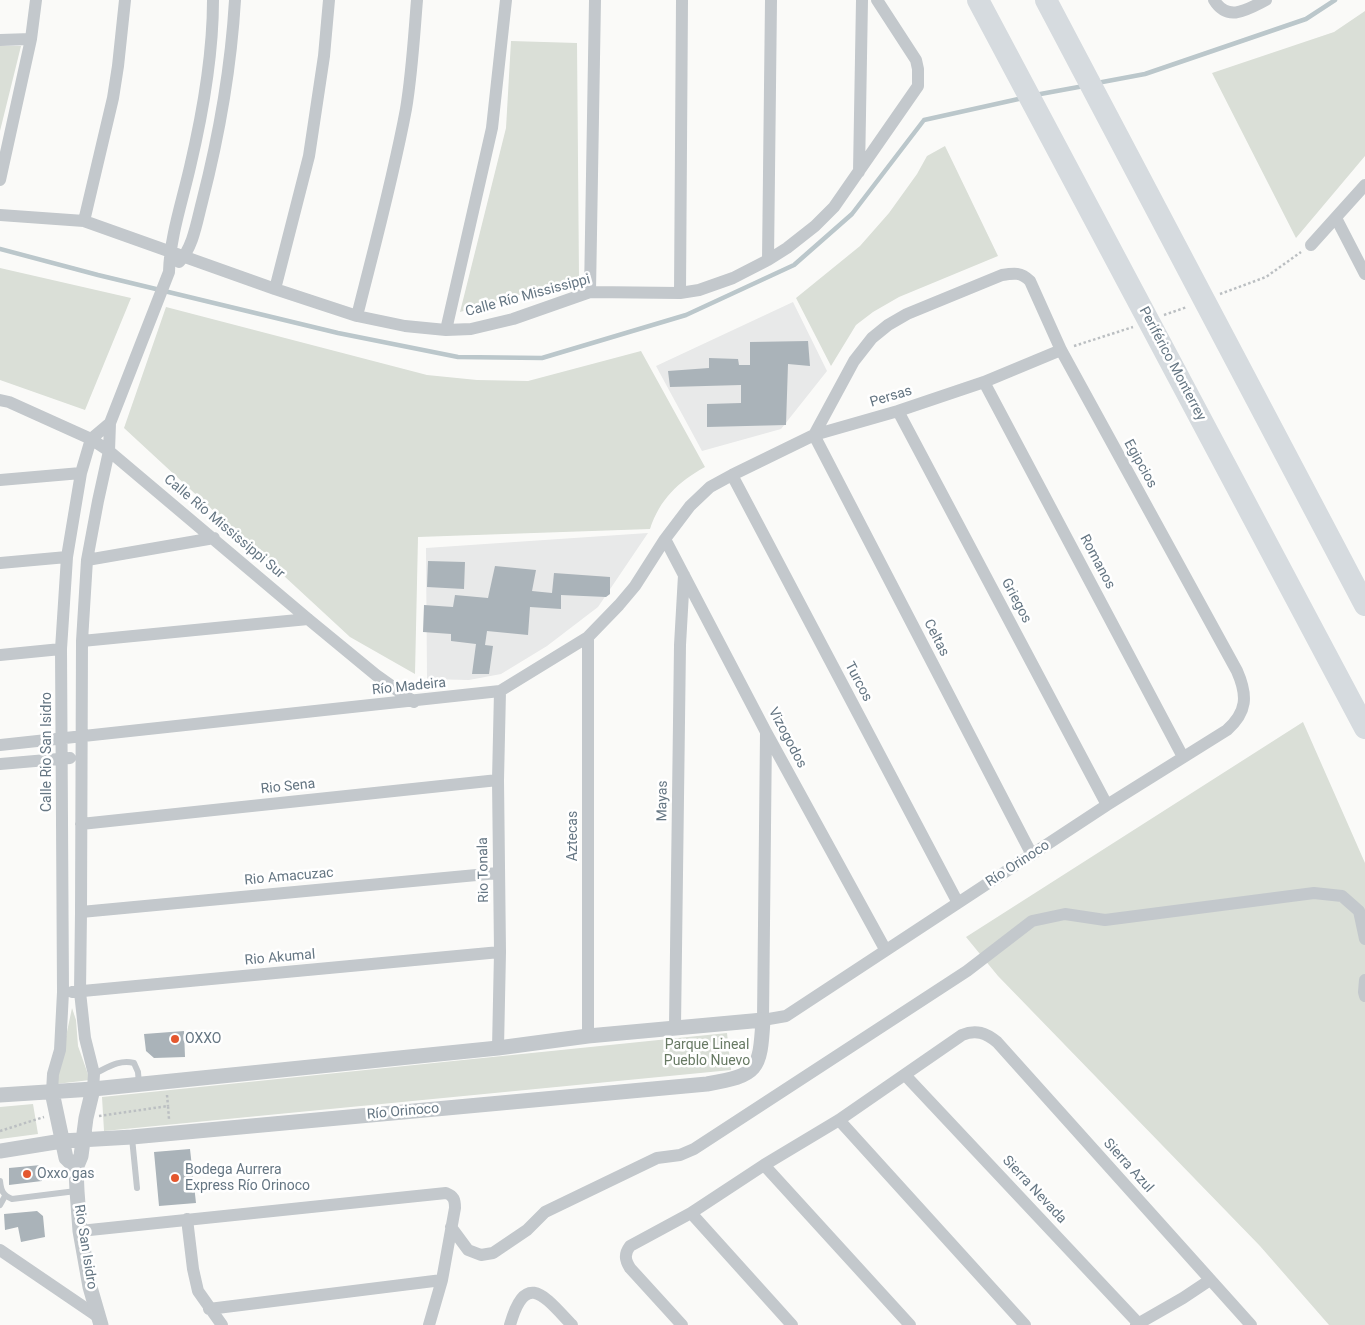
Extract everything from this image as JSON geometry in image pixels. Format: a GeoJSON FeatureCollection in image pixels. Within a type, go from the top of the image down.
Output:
{"type":"FeatureCollection","features":[{"type":"Feature","properties":{"kind":"highway","name":"Periférico Monterrey"},"geometry":{"type":"LineString","coordinates":[[978,0],[1365,728]]}},
{"type":"Feature","properties":{"kind":"highway"},"geometry":{"type":"LineString","coordinates":[[1046,0],[1365,605]]}},
{"type":"Feature","properties":{"kind":"street"},"geometry":{"type":"LineString","coordinates":[[0,180],[32,39],[36,0]]}},
{"type":"Feature","properties":{"kind":"street"},"geometry":{"type":"LineString","coordinates":[[84,221],[113,98],[125,0]]}},
{"type":"Feature","properties":{"kind":"street"},"geometry":{"type":"LineString","coordinates":[[94,1082],[85,1038],[80,992],[82,912],[82,641],[88,560],[109,451],[110,423],[167,277],[169,252],[194,153],[206,94],[212,44],[213,0]]}},
{"type":"Feature","properties":{"kind":"street"},"geometry":{"type":"LineString","coordinates":[[167,277],[184,257],[196,224],[208,177],[222,110],[235,0]]}},
{"type":"Feature","properties":{"kind":"street"},"geometry":{"type":"LineString","coordinates":[[274,289],[309,156],[324,56],[329,0]]}},
{"type":"Feature","properties":{"kind":"street"},"geometry":{"type":"LineString","coordinates":[[358,316],[394,170],[406,108],[411,76],[416,0]]}},
{"type":"Feature","properties":{"kind":"street"},"geometry":{"type":"LineString","coordinates":[[446,330],[492,128],[506,0]]}},
{"type":"Feature","properties":{"kind":"street"},"geometry":{"type":"LineString","coordinates":[[590,292],[595,0]]}},
{"type":"Feature","properties":{"kind":"street"},"geometry":{"type":"LineString","coordinates":[[680,292],[682,0]]}},
{"type":"Feature","properties":{"kind":"street"},"geometry":{"type":"LineString","coordinates":[[768,260],[771,0]]}},
{"type":"Feature","properties":{"kind":"street"},"geometry":{"type":"LineString","coordinates":[[859,172],[862,0]]}},
{"type":"Feature","properties":{"kind":"street","name":"Calle Río Mississippi"},"geometry":{"type":"LineString","coordinates":[[0,215],[84,221],[274,289],[358,316],[405,326],[446,330],[471,329],[513,319],[590,292],[680,292],[699,290],[734,278],[768,260],[788,248],[815,226],[834,207],[918,86],[916,60],[877,0]]}},
{"type":"Feature","properties":{"kind":"street"},"geometry":{"type":"LineString","coordinates":[[1215,2],[1225,12],[1236,13],[1266,0]]}},
{"type":"Feature","properties":{"kind":"street"},"geometry":{"type":"LineString","coordinates":[[0,40],[32,39]]}},
{"type":"Feature","properties":{"kind":"street"},"geometry":{"type":"LineString","coordinates":[[1310,245],[1365,185]]}},
{"type":"Feature","properties":{"kind":"street"},"geometry":{"type":"LineString","coordinates":[[1336,218],[1365,274]]}},
{"type":"Feature","properties":{"kind":"street","name":"Egipcios"},"geometry":{"type":"LineString","coordinates":[[814,435],[854,361],[872,338],[888,325],[907,314],[1002,276],[1012,273],[1024,276],[1030,281],[1061,350],[1233,663],[1243,685]]}},
{"type":"Feature","properties":{"kind":"street","name":"Persas"},"geometry":{"type":"LineString","coordinates":[[732,475],[814,435],[898,411],[984,382],[1061,350]]}},
{"type":"Feature","properties":{"kind":"street","name":"Romanos"},"geometry":{"type":"LineString","coordinates":[[984,382],[1183,757]]}},
{"type":"Feature","properties":{"kind":"street","name":"Calle Río Mississippi Sur"},"geometry":{"type":"LineString","coordinates":[[0,400],[9,402],[91,439],[109,451],[376,675],[414,702]]}},
{"type":"Feature","properties":{"kind":"street","name":"Griegos"},"geometry":{"type":"LineString","coordinates":[[898,411],[1107,806]]}},
{"type":"Feature","properties":{"kind":"street"},"geometry":{"type":"LineString","coordinates":[[91,439],[110,423]]}},
{"type":"Feature","properties":{"kind":"street","name":"Celtas"},"geometry":{"type":"LineString","coordinates":[[814,435],[1032,855]]}},
{"type":"Feature","properties":{"kind":"street","name":"Calle Rio San Isidro"},"geometry":{"type":"LineString","coordinates":[[52,1092],[53,1074],[60,1050],[63,992],[61,649],[68,557],[81,473],[91,439]]}},
{"type":"Feature","properties":{"kind":"street"},"geometry":{"type":"LineString","coordinates":[[0,480],[81,473]]}},
{"type":"Feature","properties":{"kind":"street","name":"Río Madeira"},"geometry":{"type":"LineString","coordinates":[[0,745],[414,702],[500,691],[588,637],[635,586],[665,539],[690,506],[710,487],[732,475]]}},
{"type":"Feature","properties":{"kind":"street","name":"Turcos"},"geometry":{"type":"LineString","coordinates":[[732,475],[958,903]]}},
{"type":"Feature","properties":{"kind":"street"},"geometry":{"type":"LineString","coordinates":[[88,560],[214,538]]}},
{"type":"Feature","properties":{"kind":"street","name":"Vizogodos"},"geometry":{"type":"LineString","coordinates":[[665,539],[766,732],[885,949]]}},
{"type":"Feature","properties":{"kind":"street"},"geometry":{"type":"LineString","coordinates":[[0,563],[68,557]]}},
{"type":"Feature","properties":{"kind":"street","name":"Mayas"},"geometry":{"type":"LineString","coordinates":[[675,1027],[680,645],[684,575]]}},
{"type":"Feature","properties":{"kind":"street"},"geometry":{"type":"LineString","coordinates":[[82,641],[308,619]]}},
{"type":"Feature","properties":{"kind":"street","name":"Aztecas"},"geometry":{"type":"LineString","coordinates":[[588,637],[588,1036]]}},
{"type":"Feature","properties":{"kind":"street"},"geometry":{"type":"LineString","coordinates":[[0,655],[61,649]]}},
{"type":"Feature","properties":{"kind":"street","name":"Río Orinoco"},"geometry":{"type":"LineString","coordinates":[[0,1096],[52,1092],[94,1082],[139,1084],[498,1048],[675,1027],[776,1019],[786,1016],[885,949],[1227,730],[1237,721],[1244,702],[1243,685]]}},
{"type":"Feature","properties":{"kind":"street","name":"Rio Tonala"},"geometry":{"type":"LineString","coordinates":[[498,1048],[500,952],[498,780],[500,691]]}},
{"type":"Feature","properties":{"kind":"street"},"geometry":{"type":"LineString","coordinates":[[763,1020],[766,732]]}},
{"type":"Feature","properties":{"kind":"street"},"geometry":{"type":"LineString","coordinates":[[0,764],[81,757]]}},
{"type":"Feature","properties":{"kind":"street","name":"Rio Sena"},"geometry":{"type":"LineString","coordinates":[[81,824],[498,780]]}},
{"type":"Feature","properties":{"kind":"street","name":"Rio Amacuzac"},"geometry":{"type":"LineString","coordinates":[[82,912],[498,873]]}},
{"type":"Feature","properties":{"kind":"street"},"geometry":{"type":"LineString","coordinates":[[451,1227],[468,1250],[481,1255],[493,1252],[527,1230],[545,1212],[657,1158],[680,1156],[694,1149],[967,971],[1032,921],[1065,914],[1104,920],[1314,892],[1342,896],[1359,911],[1365,940]]}},
{"type":"Feature","properties":{"kind":"street","name":"Rio Akumal"},"geometry":{"type":"LineString","coordinates":[[63,992],[80,992],[500,952]]}},
{"type":"Feature","properties":{"kind":"street"},"geometry":{"type":"LineString","coordinates":[[1365,980],[1365,996]]}},
{"type":"Feature","properties":{"kind":"street","name":"Río Orinoco"},"geometry":{"type":"LineString","coordinates":[[0,1151],[83,1139],[132,1137],[708,1084],[746,1075],[754,1068],[759,1058],[763,1020]]}},
{"type":"Feature","properties":{"kind":"street","name":"Sierra Azul"},"geometry":{"type":"LineString","coordinates":[[906,1075],[962,1035],[970,1032],[980,1032],[997,1042],[1250,1325]]}},
{"type":"Feature","properties":{"kind":"street"},"geometry":{"type":"LineString","coordinates":[[682,1325],[630,1268],[626,1261],[626,1256],[630,1246],[691,1213],[906,1075]]}},
{"type":"Feature","properties":{"kind":"street","name":"Sierra Nevada"},"geometry":{"type":"LineString","coordinates":[[906,1075],[1139,1324]]}},
{"type":"Feature","properties":{"kind":"street","name":"Rio San Isidro"},"geometry":{"type":"LineString","coordinates":[[94,1082],[87,1111],[81,1156],[76,1168],[80,1231],[90,1287],[99,1320]]}},
{"type":"Feature","properties":{"kind":"street","name":"Rio San Isidro"},"geometry":{"type":"LineString","coordinates":[[52,1092],[66,1158],[76,1168]]}},
{"type":"Feature","properties":{"kind":"street"},"geometry":{"type":"LineString","coordinates":[[838,1120],[1025,1325]]}},
{"type":"Feature","properties":{"kind":"street"},"geometry":{"type":"LineString","coordinates":[[764,1165],[910,1325]]}},
{"type":"Feature","properties":{"kind":"street"},"geometry":{"type":"LineString","coordinates":[[80,1231],[446,1193],[451,1195],[455,1201],[442,1280],[428,1325]]}},
{"type":"Feature","properties":{"kind":"street"},"geometry":{"type":"LineString","coordinates":[[691,1213],[792,1325]]}},
{"type":"Feature","properties":{"kind":"street"},"geometry":{"type":"LineString","coordinates":[[187,1219],[193,1269],[198,1291],[222,1325]]}},
{"type":"Feature","properties":{"kind":"street"},"geometry":{"type":"LineString","coordinates":[[0,1250],[99,1320]]}},
{"type":"Feature","properties":{"kind":"street"},"geometry":{"type":"LineString","coordinates":[[209,1308],[442,1280]]}},
{"type":"Feature","properties":{"kind":"street"},"geometry":{"type":"LineString","coordinates":[[1139,1324],[1210,1280]]}},
{"type":"Feature","properties":{"kind":"street"},"geometry":{"type":"LineString","coordinates":[[510,1325],[515,1308],[522,1296],[532,1292],[545,1296],[572,1325]]}},
{"type":"Feature","properties":{"kind":"lane"},"geometry":{"type":"LineString","coordinates":[[94,1082],[118,1062],[128,1062],[134,1063],[136,1067],[139,1084]]}},
{"type":"Feature","properties":{"kind":"lane"},"geometry":{"type":"LineString","coordinates":[[132,1137],[137,1188]]}},
{"type":"Feature","properties":{"kind":"lane"},"geometry":{"type":"LineString","coordinates":[[0,1181],[5,1196],[12,1200],[77,1191]]}},
{"type":"Feature","properties":{"kind":"lane"},"geometry":{"type":"LineString","coordinates":[[0,1205],[5,1196]]}},
{"type":"Feature","properties":{"kind":"path"},"geometry":{"type":"LineString","coordinates":[[1266,277],[1310,245]]}},
{"type":"Feature","properties":{"kind":"path"},"geometry":{"type":"LineString","coordinates":[[1061,350],[1122,332]]}},
{"type":"Feature","properties":{"kind":"shaded area"},"geometry":{"type":"Polygon","coordinates":[[[793,302],[827,371],[781,429],[702,451],[656,366],[793,302]]]}},
{"type":"Feature","properties":{"kind":"shaded area"},"geometry":{"type":"Polygon","coordinates":[[[648,533],[598,607],[547,646],[501,674],[469,680],[427,679],[426,548],[648,533]]]}},
{"type":"Feature","properties":{"kind":"green space"},"geometry":{"type":"Polygon","coordinates":[[[1365,11],[1365,156],[1296,238],[1212,73],[1334,32],[1365,11]]]}},
{"type":"Feature","properties":{"kind":"green space"},"geometry":{"type":"Polygon","coordinates":[[[511,41],[577,43],[579,278],[460,312],[506,128],[511,41]]]}},
{"type":"Feature","properties":{"kind":"green space"},"geometry":{"type":"Polygon","coordinates":[[[0,46],[21,46],[0,131],[0,46]]]}},
{"type":"Feature","properties":{"kind":"green space"},"geometry":{"type":"Polygon","coordinates":[[[945,146],[998,256],[899,297],[873,312],[856,325],[831,366],[796,298],[860,246],[889,213],[917,174],[927,156],[945,146]]]}},
{"type":"Feature","properties":{"kind":"green space"},"geometry":{"type":"Polygon","coordinates":[[[0,268],[131,298],[85,410],[0,380],[0,268]]]}},
{"type":"Feature","properties":{"kind":"green space"},"geometry":{"type":"Polygon","coordinates":[[[166,307],[427,375],[477,380],[528,381],[641,351],[705,467],[686,479],[671,492],[659,509],[650,529],[418,537],[415,674],[350,637],[124,428],[166,307]]]}},
{"type":"Feature","properties":{"kind":"green space"},"geometry":{"type":"Polygon","coordinates":[[[1303,722],[1365,863],[1365,1325],[1329,1325],[1260,1246],[998,976],[966,937],[1303,722]]]}},
{"type":"Feature","properties":{"kind":"green space"},"geometry":{"type":"Polygon","coordinates":[[[72,1008],[76,1020],[78,1046],[90,1080],[56,1084],[72,1008]]]}},
{"type":"Feature","properties":{"kind":"green space","name":"Parque Lineal Pueblo Nuevo"},"geometry":{"type":"Polygon","coordinates":[[[727,1033],[731,1070],[104,1131],[102,1097],[727,1033]]]}},
{"type":"Feature","properties":{"kind":"green space"},"geometry":{"type":"Polygon","coordinates":[[[33,1104],[38,1134],[0,1139],[0,1107],[33,1104]]]}},
{"type":"Feature","properties":{"kind":"building"},"geometry":{"type":"Polygon","coordinates":[[[808,341],[810,366],[788,364],[786,425],[707,427],[707,404],[741,403],[741,385],[670,387],[668,371],[709,368],[709,358],[738,359],[739,365],[750,365],[750,342],[808,341]]]}},
{"type":"Feature","properties":{"kind":"building"},"geometry":{"type":"Polygon","coordinates":[[[428,561],[465,562],[464,589],[427,587],[428,561]]]}},
{"type":"Feature","properties":{"kind":"building"},"geometry":{"type":"Polygon","coordinates":[[[495,566],[536,570],[532,591],[552,593],[554,573],[610,577],[610,594],[606,597],[561,595],[561,609],[530,607],[528,635],[487,631],[485,645],[493,646],[489,674],[472,674],[476,644],[451,641],[451,634],[423,632],[424,605],[453,607],[455,595],[488,598],[495,566]]]}},
{"type":"Feature","properties":{"kind":"building"},"geometry":{"type":"Polygon","coordinates":[[[184,1031],[185,1057],[154,1058],[146,1051],[144,1034],[184,1031]]]}},
{"type":"Feature","properties":{"kind":"building","name":"Bodega Aurrera Express Río Orinoco"},"geometry":{"type":"Polygon","coordinates":[[[190,1149],[196,1203],[159,1206],[154,1152],[190,1149]]]}},
{"type":"Feature","properties":{"kind":"building"},"geometry":{"type":"Polygon","coordinates":[[[41,1165],[42,1181],[9,1185],[9,1168],[41,1165]]]}},
{"type":"Feature","properties":{"kind":"building"},"geometry":{"type":"Polygon","coordinates":[[[37,1211],[43,1216],[45,1237],[21,1242],[18,1227],[5,1230],[4,1214],[37,1211]]]}},
{"type":"Feature","properties":{"kind":"waterway"},"geometry":{"type":"LineString","coordinates":[[1097,83],[1145,74],[1306,19],[1335,0]]}},
{"type":"Feature","properties":{"kind":"waterway"},"geometry":{"type":"LineString","coordinates":[[1035,95],[1084,86]]}},
{"type":"Feature","properties":{"kind":"waterway"},"geometry":{"type":"LineString","coordinates":[[0,249],[98,275],[338,333],[458,357],[542,358],[686,315],[794,265],[852,214],[924,120],[1023,98]]}},
{"type":"Feature","properties":{"kind":"place","name":"OXXO"},"geometry":{"type":"Point","coordinates":[175,1039]}},
{"type":"Feature","properties":{"kind":"place","name":"Oxxo gas"},"geometry":{"type":"Point","coordinates":[27,1174]}},
{"type":"Feature","properties":{"kind":"place","name":"Bodega Aurrera Express Río Orinoco"},"geometry":{"type":"Point","coordinates":[175,1178]}}]}
